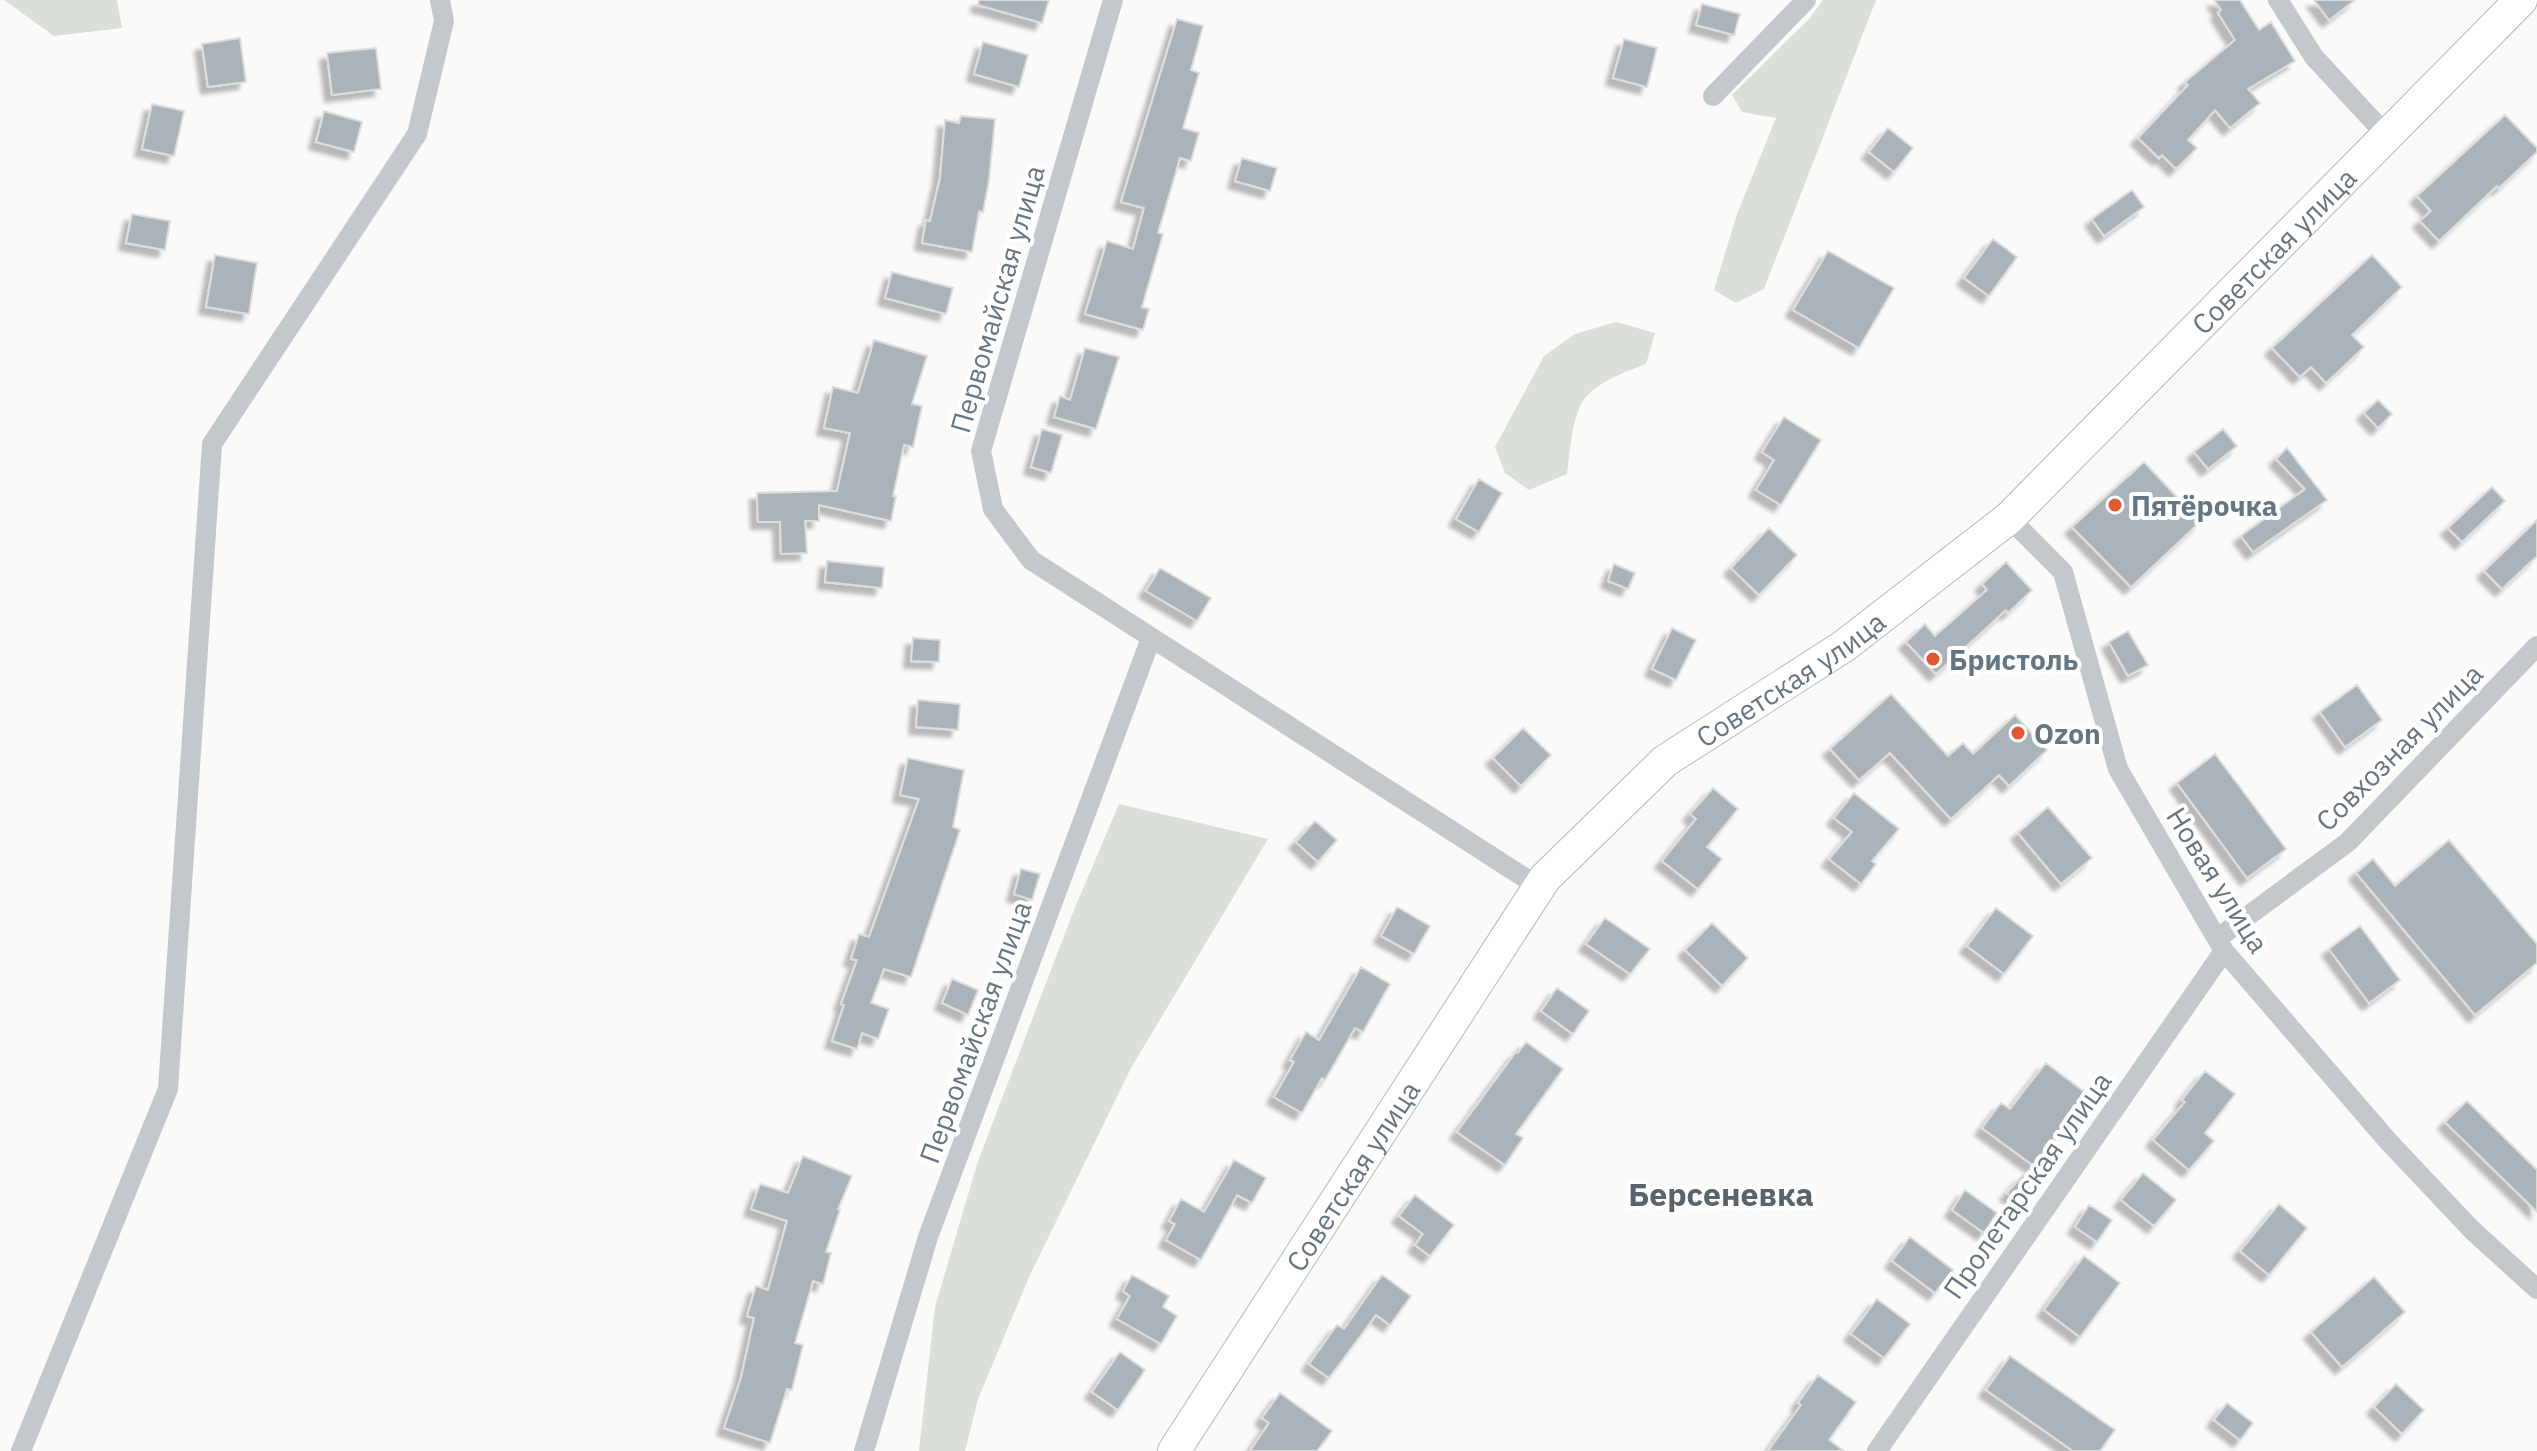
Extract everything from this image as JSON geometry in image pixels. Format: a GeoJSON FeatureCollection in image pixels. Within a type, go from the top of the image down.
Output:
{"type":"FeatureCollection","features":[{"type":"Feature","properties":{"kind":"main road","name":"Советская улица"},"geometry":{"type":"LineString","coordinates":[[1174,1451],[1545,878],[1665,761],[1844,646],[2009,518],[2521,0]]}},
{"type":"Feature","properties":{"kind":"street"},"geometry":{"type":"LineString","coordinates":[[21,1451],[168,1089],[212,444],[417,134],[444,21],[440,0]]}},
{"type":"Feature","properties":{"kind":"street","name":"Первомайская улица"},"geometry":{"type":"LineString","coordinates":[[1113,0],[981,451],[993,509],[1031,560],[1539,887]]}},
{"type":"Feature","properties":{"kind":"street"},"geometry":{"type":"LineString","coordinates":[[1713,96],[1806,0]]}},
{"type":"Feature","properties":{"kind":"street"},"geometry":{"type":"LineString","coordinates":[[2278,0],[2314,57],[2388,137]]}},
{"type":"Feature","properties":{"kind":"street","name":"Новая улица"},"geometry":{"type":"LineString","coordinates":[[2009,518],[2063,572],[2118,769],[2221,944],[2388,1141],[2472,1230],[2537,1289]]}},
{"type":"Feature","properties":{"kind":"street","name":"Первомайская улица"},"geometry":{"type":"LineString","coordinates":[[864,1451],[928,1237],[1151,638]]}},
{"type":"Feature","properties":{"kind":"street","name":"Совхозная улица"},"geometry":{"type":"LineString","coordinates":[[2221,944],[2348,842],[2537,646]]}},
{"type":"Feature","properties":{"kind":"street","name":"Пролетарская улица"},"geometry":{"type":"LineString","coordinates":[[1877,1451],[2221,944]]}},
{"type":"Feature","properties":{"kind":"shaded area"},"geometry":{"type":"Polygon","coordinates":[[[4,0],[117,0],[122,28],[54,36],[4,0]]]}},
{"type":"Feature","properties":{"kind":"shaded area"},"geometry":{"type":"Polygon","coordinates":[[[1823,0],[1876,0],[1764,289],[1736,303],[1714,290],[1737,214],[1776,118],[1742,112],[1732,95],[1809,19],[1823,0]]]}},
{"type":"Feature","properties":{"kind":"shaded area"},"geometry":{"type":"Polygon","coordinates":[[[1616,322],[1655,333],[1646,364],[1610,379],[1586,397],[1575,420],[1567,474],[1529,490],[1505,473],[1495,447],[1544,356],[1575,334],[1616,322]]]}},
{"type":"Feature","properties":{"kind":"shaded area"},"geometry":{"type":"Polygon","coordinates":[[[1119,804],[1268,839],[1131,1068],[1030,1275],[978,1399],[965,1451],[919,1451],[935,1307],[978,1161],[1074,910],[1119,804]]]}},
{"type":"Feature","properties":{"kind":"building"},"geometry":{"type":"Polygon","coordinates":[[[979,0],[1049,0],[1042,23],[978,5],[979,0]]]}},
{"type":"Feature","properties":{"kind":"building"},"geometry":{"type":"Polygon","coordinates":[[[2214,0],[2240,0],[2259,30],[2271,22],[2295,61],[2248,89],[2260,103],[2230,128],[2215,110],[2188,140],[2197,148],[2176,169],[2138,138],[2188,85],[2185,82],[2235,40],[2218,13],[2221,10],[2214,0]]]}},
{"type":"Feature","properties":{"kind":"building"},"geometry":{"type":"Polygon","coordinates":[[[2314,0],[2355,0],[2329,20],[2314,0]]]}},
{"type":"Feature","properties":{"kind":"building"},"geometry":{"type":"Polygon","coordinates":[[[1702,4],[1740,14],[1734,35],[1696,25],[1702,4]]]}},
{"type":"Feature","properties":{"kind":"building"},"geometry":{"type":"Polygon","coordinates":[[[1177,19],[1203,26],[1191,70],[1199,73],[1183,128],[1199,133],[1191,161],[1180,158],[1158,233],[1163,234],[1142,307],[1149,309],[1143,330],[1085,314],[1107,241],[1133,249],[1144,208],[1121,202],[1177,19]]]}},
{"type":"Feature","properties":{"kind":"building"},"geometry":{"type":"Polygon","coordinates":[[[240,38],[246,82],[208,87],[202,44],[240,38]]]}},
{"type":"Feature","properties":{"kind":"building"},"geometry":{"type":"Polygon","coordinates":[[[1624,39],[1657,48],[1647,87],[1613,78],[1624,39]]]}},
{"type":"Feature","properties":{"kind":"building"},"geometry":{"type":"Polygon","coordinates":[[[983,42],[1028,55],[1019,87],[974,74],[983,42]]]}},
{"type":"Feature","properties":{"kind":"building"},"geometry":{"type":"Polygon","coordinates":[[[376,48],[381,89],[332,95],[327,53],[376,48]]]}},
{"type":"Feature","properties":{"kind":"building"},"geometry":{"type":"Polygon","coordinates":[[[152,104],[184,111],[174,156],[142,149],[152,104]]]}},
{"type":"Feature","properties":{"kind":"building"},"geometry":{"type":"Polygon","coordinates":[[[324,111],[362,122],[354,152],[316,142],[324,111]]]}},
{"type":"Feature","properties":{"kind":"building"},"geometry":{"type":"Polygon","coordinates":[[[2505,115],[2537,148],[2537,152],[2439,241],[2420,221],[2431,211],[2417,196],[2505,115]]]}},
{"type":"Feature","properties":{"kind":"building"},"geometry":{"type":"Polygon","coordinates":[[[961,116],[995,119],[989,180],[983,212],[979,211],[972,252],[922,243],[940,178],[945,120],[959,123],[961,116]]]}},
{"type":"Feature","properties":{"kind":"building"},"geometry":{"type":"Polygon","coordinates":[[[1888,128],[1913,148],[1894,172],[1869,152],[1888,128]]]}},
{"type":"Feature","properties":{"kind":"building"},"geometry":{"type":"Polygon","coordinates":[[[1242,158],[1277,168],[1270,191],[1235,181],[1242,158]]]}},
{"type":"Feature","properties":{"kind":"building"},"geometry":{"type":"Polygon","coordinates":[[[2132,190],[2144,207],[2104,236],[2092,219],[2132,190]]]}},
{"type":"Feature","properties":{"kind":"building"},"geometry":{"type":"Polygon","coordinates":[[[132,214],[170,221],[165,250],[126,243],[132,214]]]}},
{"type":"Feature","properties":{"kind":"building"},"geometry":{"type":"Polygon","coordinates":[[[1993,239],[2017,257],[1989,296],[1964,278],[1993,239]]]}},
{"type":"Feature","properties":{"kind":"building"},"geometry":{"type":"Polygon","coordinates":[[[1828,251],[1894,288],[1859,348],[1793,310],[1828,251]]]}},
{"type":"Feature","properties":{"kind":"building"},"geometry":{"type":"Polygon","coordinates":[[[215,255],[257,263],[249,314],[206,307],[215,255]]]}},
{"type":"Feature","properties":{"kind":"building"},"geometry":{"type":"Polygon","coordinates":[[[2372,255],[2402,287],[2352,335],[2364,347],[2326,383],[2311,367],[2300,377],[2272,348],[2372,255]]]}},
{"type":"Feature","properties":{"kind":"building"},"geometry":{"type":"Polygon","coordinates":[[[892,272],[953,288],[946,314],[885,298],[892,272]]]}},
{"type":"Feature","properties":{"kind":"building"},"geometry":{"type":"Polygon","coordinates":[[[874,340],[927,356],[912,404],[922,406],[913,447],[904,445],[891,521],[819,505],[819,521],[805,521],[807,553],[781,554],[780,522],[758,522],[757,493],[837,491],[850,433],[824,428],[833,387],[858,393],[874,340]]]}},
{"type":"Feature","properties":{"kind":"building"},"geometry":{"type":"Polygon","coordinates":[[[1085,348],[1119,357],[1096,429],[1054,417],[1060,396],[1070,400],[1085,348]]]}},
{"type":"Feature","properties":{"kind":"building"},"geometry":{"type":"Polygon","coordinates":[[[2378,400],[2392,414],[2378,428],[2364,413],[2378,400]]]}},
{"type":"Feature","properties":{"kind":"building"},"geometry":{"type":"Polygon","coordinates":[[[1784,417],[1821,440],[1781,505],[1756,490],[1774,460],[1762,452],[1784,417]]]}},
{"type":"Feature","properties":{"kind":"building"},"geometry":{"type":"Polygon","coordinates":[[[1042,429],[1062,435],[1051,473],[1031,467],[1042,429]]]}},
{"type":"Feature","properties":{"kind":"building"},"geometry":{"type":"Polygon","coordinates":[[[2223,429],[2237,446],[2208,469],[2194,452],[2223,429]]]}},
{"type":"Feature","properties":{"kind":"building"},"geometry":{"type":"Polygon","coordinates":[[[2287,448],[2327,500],[2253,552],[2241,536],[2305,489],[2276,459],[2287,448]]]}},
{"type":"Feature","properties":{"kind":"building"},"geometry":{"type":"Polygon","coordinates":[[[2144,462],[2200,522],[2131,587],[2072,527],[2144,462]]]}},
{"type":"Feature","properties":{"kind":"building"},"geometry":{"type":"Polygon","coordinates":[[[1479,479],[1502,493],[1479,532],[1456,519],[1479,479]]]}},
{"type":"Feature","properties":{"kind":"building"},"geometry":{"type":"Polygon","coordinates":[[[2492,487],[2505,501],[2462,542],[2448,528],[2492,487]]]}},
{"type":"Feature","properties":{"kind":"building"},"geometry":{"type":"Polygon","coordinates":[[[2537,520],[2537,556],[2502,589],[2484,571],[2537,520]]]}},
{"type":"Feature","properties":{"kind":"building"},"geometry":{"type":"Polygon","coordinates":[[[1769,528],[1797,555],[1759,595],[1731,568],[1769,528]]]}},
{"type":"Feature","properties":{"kind":"building"},"geometry":{"type":"Polygon","coordinates":[[[827,561],[884,567],[882,588],[825,582],[827,561]]]}},
{"type":"Feature","properties":{"kind":"building"},"geometry":{"type":"Polygon","coordinates":[[[2006,562],[2032,590],[1936,674],[1906,642],[1925,624],[1935,636],[1987,590],[1982,584],[2006,562]]]}},
{"type":"Feature","properties":{"kind":"building"},"geometry":{"type":"Polygon","coordinates":[[[1614,564],[1635,573],[1628,589],[1608,581],[1614,564]]]}},
{"type":"Feature","properties":{"kind":"building"},"geometry":{"type":"Polygon","coordinates":[[[1160,568],[1211,598],[1197,621],[1146,591],[1160,568]]]}},
{"type":"Feature","properties":{"kind":"building"},"geometry":{"type":"Polygon","coordinates":[[[1672,628],[1696,640],[1676,680],[1652,669],[1672,628]]]}},
{"type":"Feature","properties":{"kind":"building"},"geometry":{"type":"Polygon","coordinates":[[[2128,631],[2148,665],[2128,676],[2109,642],[2128,631]]]}},
{"type":"Feature","properties":{"kind":"building"},"geometry":{"type":"Polygon","coordinates":[[[913,638],[940,640],[939,662],[911,661],[913,638]]]}},
{"type":"Feature","properties":{"kind":"building"},"geometry":{"type":"Polygon","coordinates":[[[2357,685],[2382,720],[2345,747],[2320,712],[2357,685]]]}},
{"type":"Feature","properties":{"kind":"building"},"geometry":{"type":"Polygon","coordinates":[[[1891,694],[1948,756],[1963,743],[1973,754],[2015,715],[2047,750],[2009,786],[1999,775],[1951,819],[1890,753],[1859,780],[1830,749],[1891,694]]]}},
{"type":"Feature","properties":{"kind":"building"},"geometry":{"type":"Polygon","coordinates":[[[918,700],[960,704],[958,730],[916,727],[918,700]]]}},
{"type":"Feature","properties":{"kind":"building"},"geometry":{"type":"Polygon","coordinates":[[[1523,728],[1551,755],[1521,786],[1493,758],[1523,728]]]}},
{"type":"Feature","properties":{"kind":"building"},"geometry":{"type":"Polygon","coordinates":[[[2215,754],[2286,849],[2247,878],[2177,783],[2215,754]]]}},
{"type":"Feature","properties":{"kind":"building"},"geometry":{"type":"Polygon","coordinates":[[[908,758],[964,770],[953,827],[960,830],[911,977],[884,969],[871,1003],[889,1009],[878,1039],[862,1033],[857,1049],[832,1041],[857,960],[851,959],[859,934],[869,937],[919,799],[900,795],[908,758]]]}},
{"type":"Feature","properties":{"kind":"building"},"geometry":{"type":"Polygon","coordinates":[[[1713,788],[1738,809],[1707,847],[1722,859],[1698,889],[1662,861],[1696,819],[1690,814],[1713,788]]]}},
{"type":"Feature","properties":{"kind":"building"},"geometry":{"type":"Polygon","coordinates":[[[1854,793],[1899,829],[1872,861],[1876,864],[1861,884],[1829,859],[1852,832],[1834,818],[1854,793]]]}},
{"type":"Feature","properties":{"kind":"building"},"geometry":{"type":"Polygon","coordinates":[[[2048,807],[2092,858],[2061,884],[2018,833],[2048,807]]]}},
{"type":"Feature","properties":{"kind":"building"},"geometry":{"type":"Polygon","coordinates":[[[1315,821],[1337,840],[1318,862],[1296,842],[1315,821]]]}},
{"type":"Feature","properties":{"kind":"building"},"geometry":{"type":"Polygon","coordinates":[[[2449,840],[2537,944],[2537,963],[2475,1015],[2356,873],[2373,859],[2395,886],[2449,840]]]}},
{"type":"Feature","properties":{"kind":"building"},"geometry":{"type":"Polygon","coordinates":[[[1021,869],[1040,874],[1032,900],[1014,894],[1021,869]]]}},
{"type":"Feature","properties":{"kind":"building"},"geometry":{"type":"Polygon","coordinates":[[[1397,907],[1430,926],[1414,954],[1381,936],[1397,907]]]}},
{"type":"Feature","properties":{"kind":"building"},"geometry":{"type":"Polygon","coordinates":[[[1996,908],[2033,936],[2004,974],[1967,946],[1996,908]]]}},
{"type":"Feature","properties":{"kind":"building"},"geometry":{"type":"Polygon","coordinates":[[[1605,918],[1650,949],[1630,974],[1586,944],[1605,918]]]}},
{"type":"Feature","properties":{"kind":"building"},"geometry":{"type":"Polygon","coordinates":[[[1712,923],[1748,958],[1722,986],[1685,950],[1712,923]]]}},
{"type":"Feature","properties":{"kind":"building"},"geometry":{"type":"Polygon","coordinates":[[[2360,926],[2400,980],[2369,1003],[2329,949],[2360,926]]]}},
{"type":"Feature","properties":{"kind":"building"},"geometry":{"type":"Polygon","coordinates":[[[1361,967],[1390,984],[1363,1032],[1355,1028],[1302,1113],[1274,1097],[1294,1062],[1290,1060],[1306,1032],[1319,1040],[1361,967]]]}},
{"type":"Feature","properties":{"kind":"building"},"geometry":{"type":"Polygon","coordinates":[[[952,979],[978,990],[968,1015],[942,1003],[952,979]]]}},
{"type":"Feature","properties":{"kind":"building"},"geometry":{"type":"Polygon","coordinates":[[[1557,988],[1589,1011],[1573,1034],[1541,1011],[1557,988]]]}},
{"type":"Feature","properties":{"kind":"building"},"geometry":{"type":"Polygon","coordinates":[[[1526,1042],[1563,1069],[1516,1134],[1523,1138],[1505,1165],[1457,1132],[1526,1042]]]}},
{"type":"Feature","properties":{"kind":"building"},"geometry":{"type":"Polygon","coordinates":[[[2046,1063],[2087,1094],[2034,1166],[1982,1128],[2001,1103],[2010,1109],[2046,1063]]]}},
{"type":"Feature","properties":{"kind":"building"},"geometry":{"type":"Polygon","coordinates":[[[2205,1071],[2235,1094],[2205,1133],[2214,1141],[2189,1170],[2153,1140],[2185,1102],[2182,1100],[2205,1071]]]}},
{"type":"Feature","properties":{"kind":"building"},"geometry":{"type":"Polygon","coordinates":[[[2467,1101],[2537,1170],[2537,1212],[2445,1122],[2467,1101]]]}},
{"type":"Feature","properties":{"kind":"building"},"geometry":{"type":"Polygon","coordinates":[[[803,1156],[852,1176],[838,1209],[826,1252],[831,1253],[823,1284],[813,1281],[795,1343],[803,1345],[792,1390],[787,1389],[770,1443],[724,1428],[741,1378],[754,1318],[747,1316],[756,1286],[768,1290],[787,1221],[751,1209],[760,1184],[788,1193],[803,1156]]]}},
{"type":"Feature","properties":{"kind":"building"},"geometry":{"type":"Polygon","coordinates":[[[1234,1160],[1266,1178],[1252,1203],[1237,1195],[1201,1260],[1166,1240],[1175,1224],[1169,1221],[1181,1199],[1204,1212],[1234,1160]]]}},
{"type":"Feature","properties":{"kind":"building"},"geometry":{"type":"Polygon","coordinates":[[[2143,1173],[2176,1200],[2154,1226],[2121,1200],[2143,1173]]]}},
{"type":"Feature","properties":{"kind":"building"},"geometry":{"type":"Polygon","coordinates":[[[2023,1175],[2035,1185],[2020,1204],[2007,1193],[2023,1175]]]}},
{"type":"Feature","properties":{"kind":"building"},"geometry":{"type":"Polygon","coordinates":[[[1965,1190],[1997,1213],[1984,1233],[1952,1210],[1965,1190]]]}},
{"type":"Feature","properties":{"kind":"building"},"geometry":{"type":"Polygon","coordinates":[[[1415,1195],[1454,1225],[1430,1256],[1415,1245],[1423,1234],[1399,1216],[1415,1195]]]}},
{"type":"Feature","properties":{"kind":"building"},"geometry":{"type":"Polygon","coordinates":[[[2279,1204],[2307,1228],[2269,1275],[2240,1251],[2279,1204]]]}},
{"type":"Feature","properties":{"kind":"building"},"geometry":{"type":"Polygon","coordinates":[[[2089,1205],[2112,1220],[2097,1242],[2075,1227],[2089,1205]]]}},
{"type":"Feature","properties":{"kind":"building"},"geometry":{"type":"Polygon","coordinates":[[[1910,1237],[1953,1270],[1935,1293],[1892,1261],[1910,1237]]]}},
{"type":"Feature","properties":{"kind":"building"},"geometry":{"type":"Polygon","coordinates":[[[2084,1256],[2120,1283],[2080,1337],[2044,1310],[2084,1256]]]}},
{"type":"Feature","properties":{"kind":"building"},"geometry":{"type":"Polygon","coordinates":[[[1132,1275],[1169,1296],[1163,1307],[1177,1316],[1161,1344],[1117,1319],[1130,1296],[1123,1291],[1132,1275]]]}},
{"type":"Feature","properties":{"kind":"building"},"geometry":{"type":"Polygon","coordinates":[[[1382,1275],[1411,1296],[1390,1325],[1376,1315],[1329,1378],[1309,1364],[1337,1325],[1344,1329],[1382,1275]]]}},
{"type":"Feature","properties":{"kind":"building"},"geometry":{"type":"Polygon","coordinates":[[[2374,1277],[2405,1312],[2342,1367],[2311,1332],[2374,1277]]]}},
{"type":"Feature","properties":{"kind":"building"},"geometry":{"type":"Polygon","coordinates":[[[1877,1299],[1910,1324],[1884,1358],[1851,1334],[1877,1299]]]}},
{"type":"Feature","properties":{"kind":"building"},"geometry":{"type":"Polygon","coordinates":[[[1120,1352],[1145,1370],[1118,1410],[1092,1392],[1120,1352]]]}},
{"type":"Feature","properties":{"kind":"building"},"geometry":{"type":"Polygon","coordinates":[[[2010,1356],[2115,1430],[2100,1451],[2073,1451],[1986,1390],[2010,1356]]]}},
{"type":"Feature","properties":{"kind":"building"},"geometry":{"type":"Polygon","coordinates":[[[1818,1375],[1856,1402],[1829,1440],[1844,1451],[1768,1451],[1801,1405],[1798,1403],[1818,1375]]]}},
{"type":"Feature","properties":{"kind":"building"},"geometry":{"type":"Polygon","coordinates":[[[2396,1384],[2424,1410],[2402,1434],[2374,1407],[2396,1384]]]}},
{"type":"Feature","properties":{"kind":"building"},"geometry":{"type":"Polygon","coordinates":[[[1280,1393],[1332,1431],[1317,1451],[1250,1451],[1269,1423],[1262,1418],[1280,1393]]]}},
{"type":"Feature","properties":{"kind":"building"},"geometry":{"type":"Polygon","coordinates":[[[2227,1403],[2253,1423],[2240,1440],[2214,1420],[2227,1403]]]}},
{"type":"Feature","properties":{"kind":"place","name":"Пятёрочка"},"geometry":{"type":"Point","coordinates":[2115,505]}},
{"type":"Feature","properties":{"kind":"place","name":"Бристоль"},"geometry":{"type":"Point","coordinates":[1933,659]}},
{"type":"Feature","properties":{"kind":"place","name":"Ozon"},"geometry":{"type":"Point","coordinates":[2018,733]}},
{"type":"Feature","properties":{"kind":"district","name":"Берсеневка"},"geometry":{"type":"Point","coordinates":[1721,1194]}}]}
